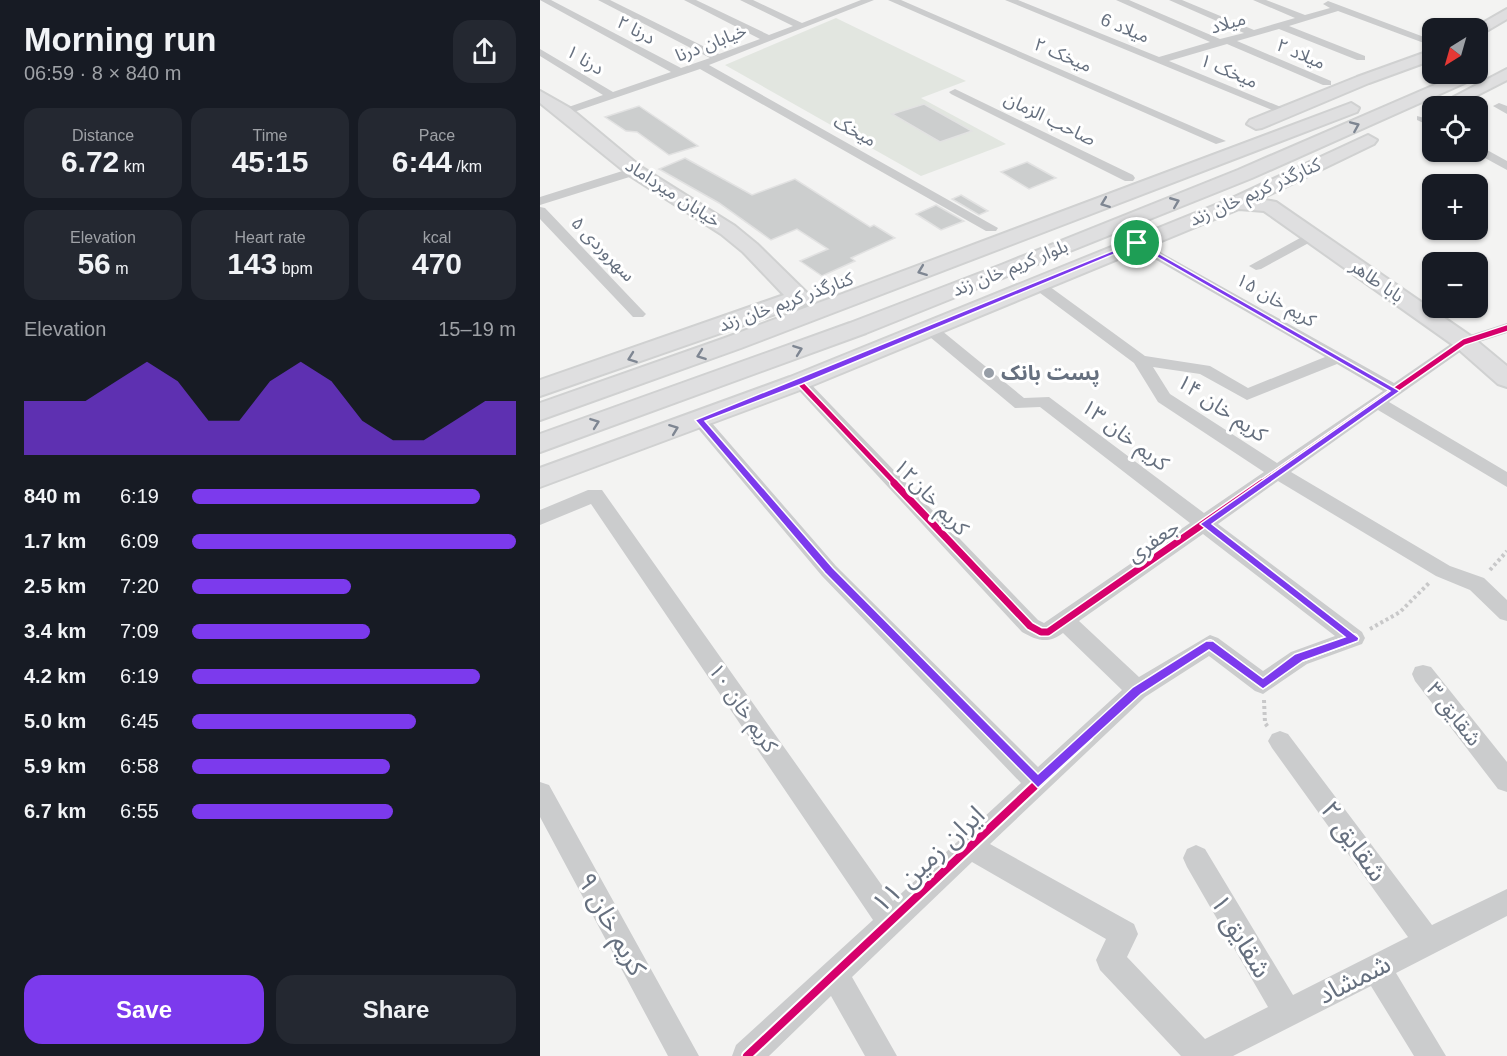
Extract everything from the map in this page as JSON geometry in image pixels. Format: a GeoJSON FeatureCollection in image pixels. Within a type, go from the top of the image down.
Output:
{"type":"FeatureCollection","features":[{"type":"Feature","properties":{"kind":"main road"},"geometry":{"type":"LineString","coordinates":[[1488,25],[1507,13]]}},
{"type":"Feature","properties":{"kind":"main road","name":"کنارگذر کریم خان زند"},"geometry":{"type":"LineString","coordinates":[[540,388],[580,387],[799,298],[1179,159],[1284,112],[1381,74],[1422,76]]}},
{"type":"Feature","properties":{"kind":"main road","name":"کنارگذر کریم خان زند"},"geometry":{"type":"LineString","coordinates":[[1488,75],[1507,74]]}},
{"type":"Feature","properties":{"kind":"main road","name":"بلوار کریم خان زند"},"geometry":{"type":"LineString","coordinates":[[540,412],[580,387],[733,343],[1347,109],[1428,84]]}},
{"type":"Feature","properties":{"kind":"main road","name":"بلوار کریم خان زند"},"geometry":{"type":"LineString","coordinates":[[540,443],[858,328],[1245,174],[1435,84]]}},
{"type":"Feature","properties":{"kind":"main road"},"geometry":{"type":"LineString","coordinates":[[1370,139],[1440,84]]}},
{"type":"Feature","properties":{"kind":"main road","name":"خیابان میرداماد"},"geometry":{"type":"LineString","coordinates":[[540,96],[564,112],[635,171],[728,230],[750,248],[799,298]]}},
{"type":"Feature","properties":{"kind":"main road","name":"کنارگذر کریم خان زند"},"geometry":{"type":"LineString","coordinates":[[540,478],[799,382],[1237,203],[1268,198],[1370,139],[1422,120]]}},
{"type":"Feature","properties":{"kind":"main road"},"geometry":{"type":"LineString","coordinates":[[1179,159],[1263,142]]}},
{"type":"Feature","properties":{"kind":"main road","name":"بابا طاهر"},"geometry":{"type":"LineString","coordinates":[[1268,198],[1311,236],[1464,342],[1507,379]]}},
{"type":"Feature","properties":{"kind":"main road"},"geometry":{"type":"LineString","coordinates":[[1008,269],[1137,243]]}},
{"type":"Feature","properties":{"kind":"main road"},"geometry":{"type":"LineString","coordinates":[[824,309],[821,315],[827,319],[844,326],[858,328]]}},
{"type":"Feature","properties":{"kind":"main road"},"geometry":{"type":"LineString","coordinates":[[733,343],[752,352],[759,364]]}},
{"type":"Feature","properties":{"kind":"street","name":"درنا ۲"},"geometry":{"type":"LineString","coordinates":[[544,0],[680,72]]}},
{"type":"Feature","properties":{"kind":"street"},"geometry":{"type":"LineString","coordinates":[[603,0],[718,58]]}},
{"type":"Feature","properties":{"kind":"street"},"geometry":{"type":"LineString","coordinates":[[689,0],[767,38]]}},
{"type":"Feature","properties":{"kind":"street"},"geometry":{"type":"LineString","coordinates":[[745,0],[799,25]]}},
{"type":"Feature","properties":{"kind":"street"},"geometry":{"type":"LineString","coordinates":[[838,0],[852,6]]}},
{"type":"Feature","properties":{"kind":"street","name":"خیابان درنا"},"geometry":{"type":"LineString","coordinates":[[564,112],[701,65],[799,25],[869,0]]}},
{"type":"Feature","properties":{"kind":"street","name":"میخک ۲"},"geometry":{"type":"LineString","coordinates":[[893,0],[1220,141]]}},
{"type":"Feature","properties":{"kind":"street","name":"میلاد 6"},"geometry":{"type":"LineString","coordinates":[[1010,0],[1161,60]]}},
{"type":"Feature","properties":{"kind":"street","name":"میلاد ۲"},"geometry":{"type":"LineString","coordinates":[[1121,0],[1327,83]]}},
{"type":"Feature","properties":{"kind":"street"},"geometry":{"type":"LineString","coordinates":[[1174,0],[1253,33]]}},
{"type":"Feature","properties":{"kind":"street"},"geometry":{"type":"LineString","coordinates":[[1258,0],[1304,18]]}},
{"type":"Feature","properties":{"kind":"street"},"geometry":{"type":"LineString","coordinates":[[1317,0],[1422,39]]}},
{"type":"Feature","properties":{"kind":"street","name":"میلاد"},"geometry":{"type":"LineString","coordinates":[[1161,60],[1338,8]]}},
{"type":"Feature","properties":{"kind":"street"},"geometry":{"type":"LineString","coordinates":[[1280,25],[1361,58]]}},
{"type":"Feature","properties":{"kind":"street","name":"درنا ۱"},"geometry":{"type":"LineString","coordinates":[[540,52],[612,96]]}},
{"type":"Feature","properties":{"kind":"street","name":"میخک ۱"},"geometry":{"type":"LineString","coordinates":[[1161,60],[1284,112]]}},
{"type":"Feature","properties":{"kind":"street","name":"میخک"},"geometry":{"type":"LineString","coordinates":[[701,65],[991,228]]}},
{"type":"Feature","properties":{"kind":"street","name":"صاحب الزمان"},"geometry":{"type":"LineString","coordinates":[[955,92],[1129,178]]}},
{"type":"Feature","properties":{"kind":"street"},"geometry":{"type":"LineString","coordinates":[[1488,155],[1507,166]]}},
{"type":"Feature","properties":{"kind":"street"},"geometry":{"type":"LineString","coordinates":[[540,201],[635,171]]}},
{"type":"Feature","properties":{"kind":"street","name":"سهروردی ۵"},"geometry":{"type":"LineString","coordinates":[[540,211],[638,314]]}},
{"type":"Feature","properties":{"kind":"street"},"geometry":{"type":"LineString","coordinates":[[1256,266],[1311,236]]}},
{"type":"Feature","properties":{"kind":"street","name":"کریم خان ۱۵"},"geometry":{"type":"LineString","coordinates":[[1137,243],[1396,391]]}},
{"type":"Feature","properties":{"kind":"street","name":"کریم خان ۱۴"},"geometry":{"type":"LineString","coordinates":[[1037,284],[1140,360],[1149,371],[1155,389],[1164,398],[1278,473],[1443,571],[1477,584]]}},
{"type":"Feature","properties":{"kind":"street","name":"جعفری"},"geometry":{"type":"LineString","coordinates":[[1041,632],[1048,632],[1066,622],[1464,342],[1507,328]]}},
{"type":"Feature","properties":{"kind":"street","name":"کریم خان ۱۳"},"geometry":{"type":"LineString","coordinates":[[930,329],[1021,404],[1043,401],[1354,638]]}},
{"type":"Feature","properties":{"kind":"street"},"geometry":{"type":"LineString","coordinates":[[1140,360],[1204,370],[1247,395],[1337,358]]}},
{"type":"Feature","properties":{"kind":"street","name":"کریم خان۱۲"},"geometry":{"type":"LineString","coordinates":[[799,382],[1030,626],[1041,632]]}},
{"type":"Feature","properties":{"kind":"street"},"geometry":{"type":"LineString","coordinates":[[1378,403],[1507,481]]}},
{"type":"Feature","properties":{"kind":"street"},"geometry":{"type":"LineString","coordinates":[[699,420],[829,571],[1038,783]]}},
{"type":"Feature","properties":{"kind":"street","name":"کریم خان ۱۰"},"geometry":{"type":"LineString","coordinates":[[540,518],[595,495],[890,921]]}},
{"type":"Feature","properties":{"kind":"street"},"geometry":{"type":"LineString","coordinates":[[1477,584],[1507,613]]}},
{"type":"Feature","properties":{"kind":"street"},"geometry":{"type":"LineString","coordinates":[[1066,622],[1137,690]]}},
{"type":"Feature","properties":{"kind":"street"},"geometry":{"type":"LineString","coordinates":[[1263,684],[1299,658],[1354,638]]}},
{"type":"Feature","properties":{"kind":"street","name":"ایران زمین ۱۱"},"geometry":{"type":"LineString","coordinates":[[747,1056],[1137,690],[1210,644],[1263,684]]}},
{"type":"Feature","properties":{"kind":"street","name":"شقایق ۳"},"geometry":{"type":"LineString","coordinates":[[1423,674],[1507,782]]}},
{"type":"Feature","properties":{"kind":"street","name":"شقایق ۲"},"geometry":{"type":"LineString","coordinates":[[1280,741],[1428,942]]}},
{"type":"Feature","properties":{"kind":"street","name":"کریم خان ۹"},"geometry":{"type":"LineString","coordinates":[[540,793],[684,1056]]}},
{"type":"Feature","properties":{"kind":"street"},"geometry":{"type":"LineString","coordinates":[[970,847],[1124,934],[1110,960],[1201,1056]]}},
{"type":"Feature","properties":{"kind":"street","name":"شقایق ۱"},"geometry":{"type":"LineString","coordinates":[[1196,858],[1287,1013]]}},
{"type":"Feature","properties":{"kind":"street","name":"شمشاد"},"geometry":{"type":"LineString","coordinates":[[1201,1056],[1507,902]]}},
{"type":"Feature","properties":{"kind":"street"},"geometry":{"type":"LineString","coordinates":[[1376,968],[1431,1056]]}},
{"type":"Feature","properties":{"kind":"street"},"geometry":{"type":"LineString","coordinates":[[834,974],[882,1056]]}},
{"type":"Feature","properties":{"kind":"path"},"geometry":{"type":"LineString","coordinates":[[1477,584],[1507,551]]}},
{"type":"Feature","properties":{"kind":"path"},"geometry":{"type":"LineString","coordinates":[[1354,638],[1400,612],[1443,571]]}},
{"type":"Feature","properties":{"kind":"path"},"geometry":{"type":"LineString","coordinates":[[1263,684],[1265,723],[1280,741]]}},
{"type":"Feature","properties":{"kind":"shaded area"},"geometry":{"type":"Polygon","coordinates":[[[836,18],[966,81],[921,98],[1006,144],[921,176],[725,65],[836,18]]]}},
{"type":"Feature","properties":{"kind":"building"},"geometry":{"type":"Polygon","coordinates":[[[924,104],[972,131],[940,142],[892,114],[924,104]]]}},
{"type":"Feature","properties":{"kind":"building"},"geometry":{"type":"Polygon","coordinates":[[[639,106],[698,146],[669,155],[637,132],[626,131],[605,117],[639,106]]]}},
{"type":"Feature","properties":{"kind":"building"},"geometry":{"type":"Polygon","coordinates":[[[685,158],[752,195],[795,179],[870,227],[874,225],[895,238],[851,258],[855,261],[822,276],[800,261],[828,249],[797,229],[771,240],[719,203],[659,169],[685,158]]]}},
{"type":"Feature","properties":{"kind":"building"},"geometry":{"type":"Polygon","coordinates":[[[1027,162],[1056,178],[1029,189],[1001,172],[1027,162]]]}},
{"type":"Feature","properties":{"kind":"building"},"geometry":{"type":"Polygon","coordinates":[[[961,195],[988,211],[979,215],[952,199],[961,195]]]}},
{"type":"Feature","properties":{"kind":"building"},"geometry":{"type":"Polygon","coordinates":[[[936,205],[964,221],[941,230],[916,214],[936,205]]]}},
{"type":"Feature","properties":{"kind":"cycle path"},"geometry":{"type":"LineString","coordinates":[[799,382],[1030,626],[1041,632],[1048,632],[1464,342],[1507,328]]}},
{"type":"Feature","properties":{"kind":"cycle path"},"geometry":{"type":"LineString","coordinates":[[747,1056],[1137,690],[1210,644],[1263,684],[1299,658],[1354,638]]}},
{"type":"Feature","properties":{"kind":"place","name":"پست بانک"},"geometry":{"type":"Point","coordinates":[989,373]}},
{"type":"Feature","properties":{"kind":"route"},"geometry":{"type":"LineString","coordinates":[[1137,243],[1396,391],[1205,524],[1354,638],[1299,658],[1263,684],[1210,644],[1137,690],[1038,783],[829,571],[699,420],[799,382],[1137,243]]}}]}
